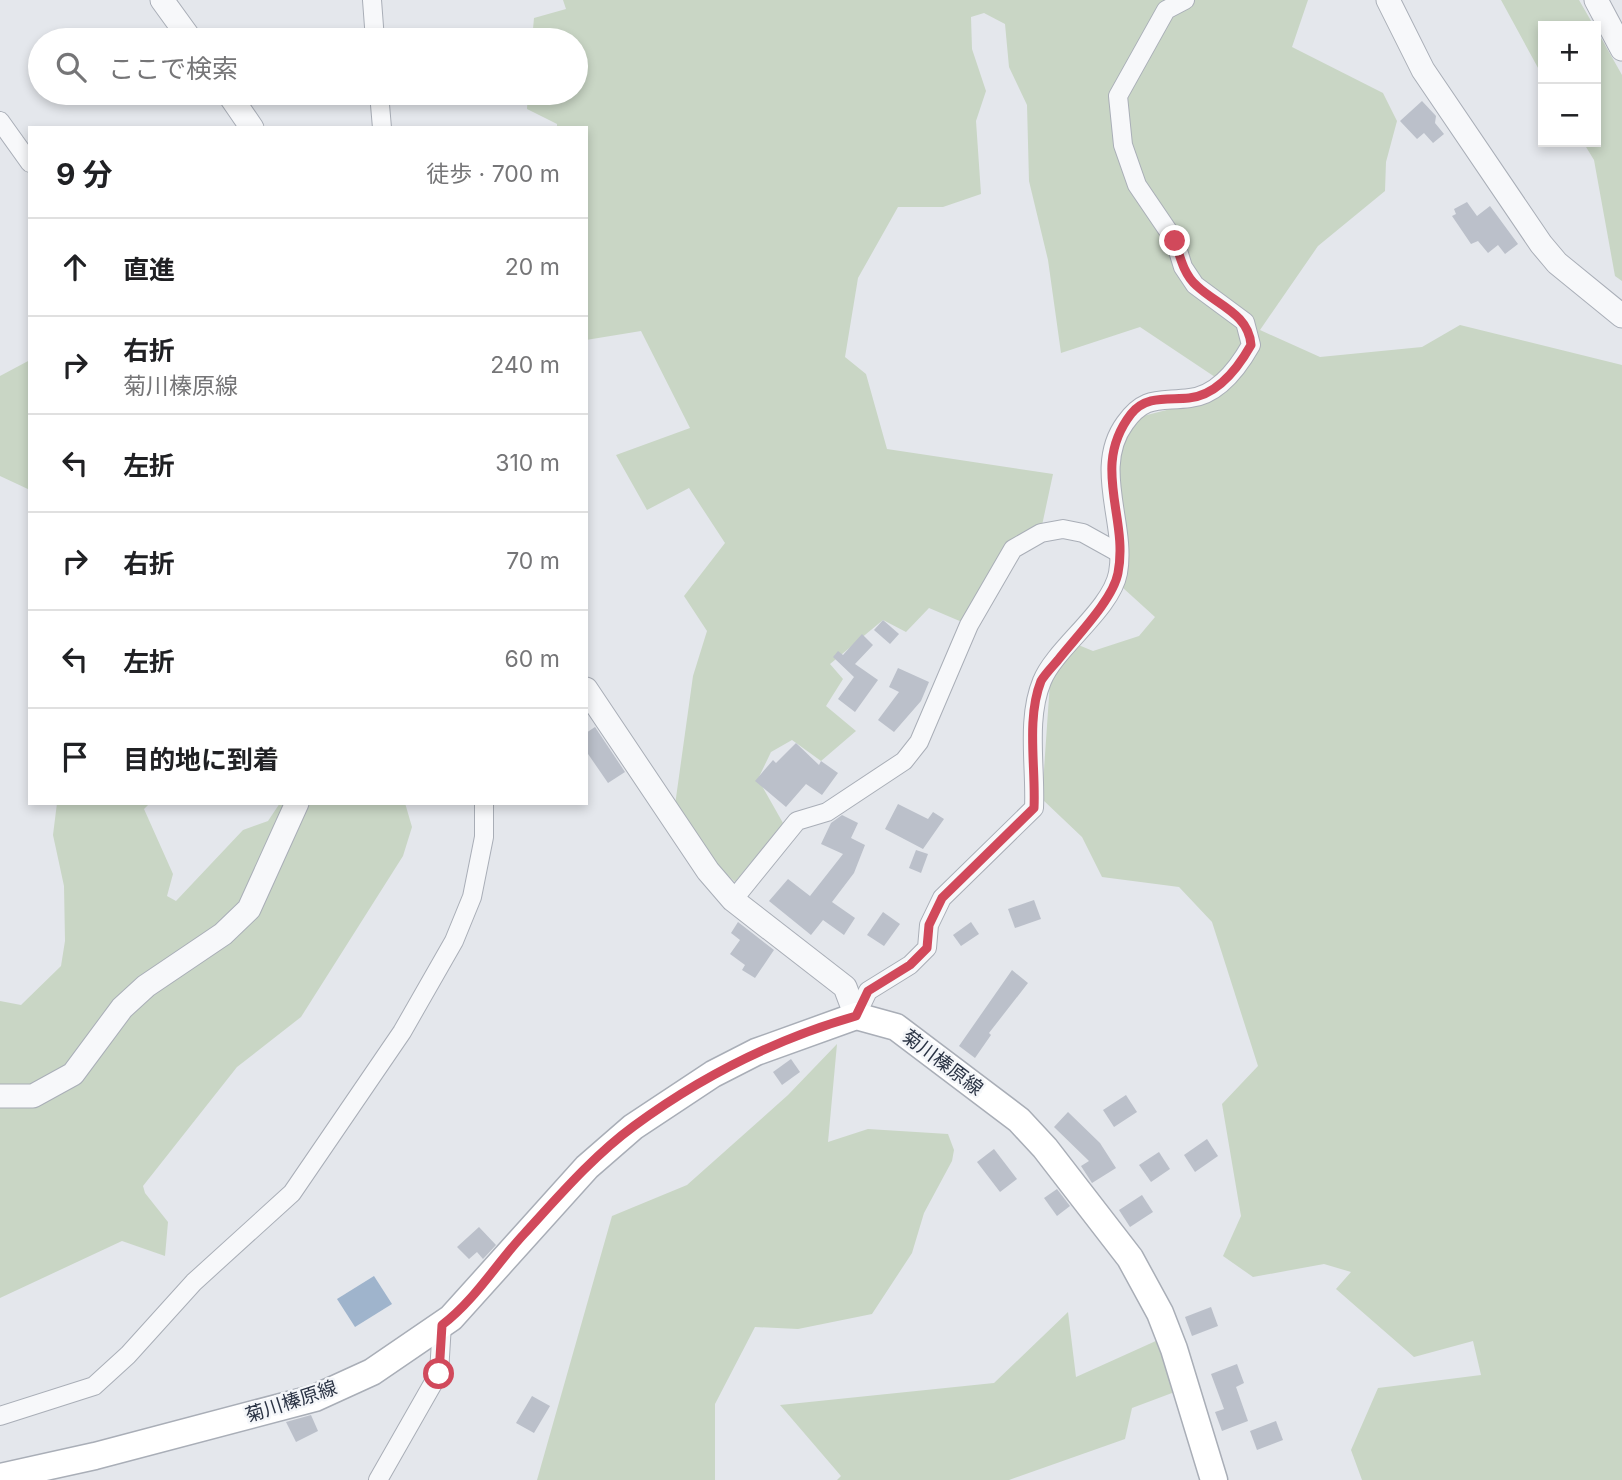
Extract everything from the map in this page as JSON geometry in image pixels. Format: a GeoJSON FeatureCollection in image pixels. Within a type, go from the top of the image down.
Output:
{"type":"FeatureCollection","features":[{"type":"Feature","properties":{"kind":"main road","name":"菊川榛原線"},"geometry":{"type":"LineString","coordinates":[[0,1477],[95,1456],[315,1398],[372,1372],[442,1325],[465,1304],[523,1235],[587,1167],[633,1127],[713,1074],[756,1052],[816,1028],[856,1016],[897,1027],[1019,1120],[1045,1148],[1130,1258],[1164,1325],[1214,1480]]}},
{"type":"Feature","properties":{"kind":"street"},"geometry":{"type":"LineString","coordinates":[[162,0],[182,28]]}},
{"type":"Feature","properties":{"kind":"street"},"geometry":{"type":"LineString","coordinates":[[372,0],[374,28]]}},
{"type":"Feature","properties":{"kind":"street"},"geometry":{"type":"LineString","coordinates":[[856,1016],[868,991],[910,965],[927,948],[929,925],[942,898],[1034,808],[1034,722],[1042,680],[1114,584],[1119,553],[1110,458],[1122,426],[1138,406],[1162,398],[1191,398],[1207,393],[1238,369],[1251,345],[1245,322],[1195,285],[1184,267],[1175,241],[1137,185],[1123,145],[1118,96],[1166,10],[1185,0]]}},
{"type":"Feature","properties":{"kind":"street"},"geometry":{"type":"LineString","coordinates":[[1388,0],[1423,70],[1541,244],[1616,313]]}},
{"type":"Feature","properties":{"kind":"street"},"geometry":{"type":"LineString","coordinates":[[1596,0],[1622,49]]}},
{"type":"Feature","properties":{"kind":"street"},"geometry":{"type":"LineString","coordinates":[[236,105],[251,126]]}},
{"type":"Feature","properties":{"kind":"street"},"geometry":{"type":"LineString","coordinates":[[380,105],[382,126]]}},
{"type":"Feature","properties":{"kind":"street"},"geometry":{"type":"LineString","coordinates":[[0,121],[28,160]]}},
{"type":"Feature","properties":{"kind":"street"},"geometry":{"type":"LineString","coordinates":[[733,900],[797,821],[827,812],[904,761],[919,742],[970,625],[1013,549],[1041,533],[1063,529],[1083,533],[1119,553]]}},
{"type":"Feature","properties":{"kind":"street"},"geometry":{"type":"LineString","coordinates":[[588,692],[708,871],[733,900],[845,987],[856,1016]]}},
{"type":"Feature","properties":{"kind":"street"},"geometry":{"type":"LineString","coordinates":[[0,1096],[33,1096],[63,1082],[73,1074],[122,1008],[146,986],[223,934],[249,909],[297,805]]}},
{"type":"Feature","properties":{"kind":"street"},"geometry":{"type":"LineString","coordinates":[[0,1416],[94,1386],[128,1355],[194,1282],[292,1193],[402,1032],[454,942],[472,897],[484,836],[484,805]]}},
{"type":"Feature","properties":{"kind":"street"},"geometry":{"type":"LineString","coordinates":[[378,1480],[439,1374],[442,1325]]}},
{"type":"Feature","properties":{"kind":"green space"},"geometry":{"type":"Polygon","coordinates":[[[563,0],[1308,0],[1292,47],[1383,93],[1397,121],[1386,162],[1385,191],[1318,246],[1260,330],[1320,357],[1422,347],[1460,325],[1622,365],[1622,1480],[1362,1480],[1351,1450],[1378,1388],[1481,1375],[1473,1341],[1414,1357],[1336,1289],[1351,1272],[1324,1264],[1253,1277],[1223,1256],[1241,1216],[1222,1104],[1258,1066],[1212,922],[1179,887],[1102,877],[1082,837],[1042,799],[1050,682],[1076,644],[1093,651],[1139,636],[1155,617],[1122,587],[1116,454],[1128,428],[1143,416],[1210,399],[1227,385],[1140,327],[1061,353],[1048,260],[1029,181],[1027,105],[1009,67],[1005,24],[984,13],[971,17],[972,49],[986,91],[976,121],[981,194],[943,207],[898,207],[858,278],[845,357],[866,374],[887,449],[1053,474],[1041,530],[962,622],[929,608],[906,632],[883,620],[830,664],[843,679],[826,706],[856,731],[821,761],[792,740],[771,752],[758,779],[783,823],[735,882],[712,861],[675,805],[693,676],[707,631],[684,596],[725,543],[689,488],[647,510],[616,455],[690,428],[641,331],[588,340],[588,126],[557,126],[527,109],[527,105],[588,105],[588,28],[533,28],[534,18],[566,9],[563,0]]]}},
{"type":"Feature","properties":{"kind":"green space"},"geometry":{"type":"Polygon","coordinates":[[[1501,0],[1579,0],[1591,21],[1538,21],[1538,68],[1501,0]]]}},
{"type":"Feature","properties":{"kind":"green space"},"geometry":{"type":"Polygon","coordinates":[[[1601,38],[1622,75],[1622,281],[1615,276],[1594,160],[1586,147],[1601,147],[1601,38]]]}},
{"type":"Feature","properties":{"kind":"green space"},"geometry":{"type":"Polygon","coordinates":[[[28,361],[28,489],[0,476],[0,376],[28,361]]]}},
{"type":"Feature","properties":{"kind":"green space"},"geometry":{"type":"Polygon","coordinates":[[[57,805],[148,805],[144,809],[173,874],[167,896],[176,901],[243,830],[268,821],[279,805],[406,805],[412,827],[403,856],[301,1017],[237,1067],[143,1186],[145,1193],[168,1222],[165,1256],[122,1241],[0,1298],[0,1001],[21,1005],[61,966],[65,941],[64,886],[53,835],[57,805]]]}},
{"type":"Feature","properties":{"kind":"green space"},"geometry":{"type":"Polygon","coordinates":[[[837,1044],[828,1142],[868,1129],[948,1134],[954,1150],[952,1161],[924,1213],[912,1253],[872,1314],[798,1329],[755,1327],[715,1404],[715,1480],[537,1480],[612,1216],[687,1185],[788,1095],[837,1044]]]}},
{"type":"Feature","properties":{"kind":"green space"},"geometry":{"type":"Polygon","coordinates":[[[1068,1312],[1076,1377],[1158,1340],[1180,1390],[1132,1408],[1125,1439],[1009,1480],[837,1480],[841,1476],[780,1405],[994,1383],[1068,1312]]]}},
{"type":"Feature","properties":{"kind":"water"},"geometry":{"type":"Polygon","coordinates":[[[374,1276],[392,1304],[355,1327],[337,1299],[374,1276]]]}},
{"type":"Feature","properties":{"kind":"building"},"geometry":{"type":"Polygon","coordinates":[[[1422,101],[1436,116],[1435,123],[1444,134],[1433,143],[1424,133],[1417,139],[1400,121],[1422,101]]]}},
{"type":"Feature","properties":{"kind":"building"},"geometry":{"type":"Polygon","coordinates":[[[1467,202],[1477,216],[1490,206],[1518,244],[1505,254],[1498,245],[1488,253],[1478,241],[1471,244],[1452,216],[1456,214],[1454,209],[1467,202]]]}},
{"type":"Feature","properties":{"kind":"building"},"geometry":{"type":"Polygon","coordinates":[[[883,620],[899,634],[890,644],[874,630],[883,620]]]}},
{"type":"Feature","properties":{"kind":"building"},"geometry":{"type":"Polygon","coordinates":[[[862,634],[873,645],[855,664],[878,680],[855,712],[838,699],[854,677],[833,657],[838,651],[843,655],[862,634]]]}},
{"type":"Feature","properties":{"kind":"building"},"geometry":{"type":"Polygon","coordinates":[[[898,668],[929,682],[921,701],[894,732],[878,720],[899,692],[889,687],[898,668]]]}},
{"type":"Feature","properties":{"kind":"building"},"geometry":{"type":"Polygon","coordinates":[[[595,727],[625,772],[608,783],[588,754],[588,732],[595,727]]]}},
{"type":"Feature","properties":{"kind":"building"},"geometry":{"type":"Polygon","coordinates":[[[796,743],[819,765],[821,761],[838,773],[822,795],[806,784],[786,807],[755,781],[773,760],[776,763],[796,743]]]}},
{"type":"Feature","properties":{"kind":"building"},"geometry":{"type":"Polygon","coordinates":[[[898,804],[928,819],[933,812],[944,819],[923,849],[885,829],[898,804]]]}},
{"type":"Feature","properties":{"kind":"building"},"geometry":{"type":"Polygon","coordinates":[[[842,815],[858,823],[851,838],[865,845],[854,873],[832,902],[855,918],[844,935],[823,920],[811,935],[769,901],[788,879],[810,896],[843,854],[821,844],[831,823],[842,815]]]}},
{"type":"Feature","properties":{"kind":"building"},"geometry":{"type":"Polygon","coordinates":[[[916,850],[928,854],[921,873],[909,868],[916,850]]]}},
{"type":"Feature","properties":{"kind":"building"},"geometry":{"type":"Polygon","coordinates":[[[1034,900],[1041,919],[1015,928],[1008,909],[1034,900]]]}},
{"type":"Feature","properties":{"kind":"building"},"geometry":{"type":"Polygon","coordinates":[[[883,912],[900,924],[884,946],[867,935],[883,912]]]}},
{"type":"Feature","properties":{"kind":"building"},"geometry":{"type":"Polygon","coordinates":[[[738,922],[774,950],[755,978],[742,970],[745,965],[730,954],[740,940],[731,933],[738,922]]]}},
{"type":"Feature","properties":{"kind":"building"},"geometry":{"type":"Polygon","coordinates":[[[971,922],[979,934],[961,946],[953,935],[971,922]]]}},
{"type":"Feature","properties":{"kind":"building"},"geometry":{"type":"Polygon","coordinates":[[[1012,970],[1028,983],[989,1033],[991,1035],[975,1058],[959,1046],[1012,970]]]}},
{"type":"Feature","properties":{"kind":"building"},"geometry":{"type":"Polygon","coordinates":[[[791,1059],[800,1072],[782,1085],[773,1072],[791,1059]]]}},
{"type":"Feature","properties":{"kind":"building"},"geometry":{"type":"Polygon","coordinates":[[[1126,1095],[1137,1112],[1114,1127],[1103,1110],[1126,1095]]]}},
{"type":"Feature","properties":{"kind":"building"},"geometry":{"type":"Polygon","coordinates":[[[1068,1112],[1100,1143],[1116,1168],[1092,1183],[1081,1166],[1089,1161],[1054,1127],[1068,1112]]]}},
{"type":"Feature","properties":{"kind":"building"},"geometry":{"type":"Polygon","coordinates":[[[1207,1139],[1218,1156],[1195,1172],[1184,1155],[1207,1139]]]}},
{"type":"Feature","properties":{"kind":"building"},"geometry":{"type":"Polygon","coordinates":[[[994,1149],[1017,1179],[1000,1192],[977,1162],[994,1149]]]}},
{"type":"Feature","properties":{"kind":"building"},"geometry":{"type":"Polygon","coordinates":[[[1159,1152],[1170,1169],[1151,1182],[1139,1165],[1159,1152]]]}},
{"type":"Feature","properties":{"kind":"building"},"geometry":{"type":"Polygon","coordinates":[[[1057,1189],[1070,1206],[1057,1216],[1044,1198],[1057,1189]]]}},
{"type":"Feature","properties":{"kind":"building"},"geometry":{"type":"Polygon","coordinates":[[[1142,1195],[1153,1212],[1130,1227],[1119,1210],[1142,1195]]]}},
{"type":"Feature","properties":{"kind":"building"},"geometry":{"type":"Polygon","coordinates":[[[479,1227],[496,1245],[483,1259],[477,1252],[469,1259],[457,1247],[479,1227]]]}},
{"type":"Feature","properties":{"kind":"building"},"geometry":{"type":"Polygon","coordinates":[[[1211,1307],[1218,1326],[1192,1336],[1185,1317],[1211,1307]]]}},
{"type":"Feature","properties":{"kind":"building"},"geometry":{"type":"Polygon","coordinates":[[[1237,1364],[1244,1383],[1236,1387],[1248,1421],[1222,1431],[1215,1412],[1224,1409],[1211,1374],[1237,1364]]]}},
{"type":"Feature","properties":{"kind":"building"},"geometry":{"type":"Polygon","coordinates":[[[532,1396],[550,1406],[534,1433],[516,1423],[532,1396]]]}},
{"type":"Feature","properties":{"kind":"building"},"geometry":{"type":"Polygon","coordinates":[[[311,1415],[318,1431],[296,1442],[286,1422],[311,1415]]]}},
{"type":"Feature","properties":{"kind":"building"},"geometry":{"type":"Polygon","coordinates":[[[1276,1421],[1283,1440],[1257,1450],[1250,1431],[1276,1421]]]}},
{"type":"Feature","properties":{"kind":"route"},"geometry":{"type":"LineString","coordinates":[[439,1374],[442,1325],[465,1304],[523,1235],[587,1167],[633,1127],[713,1074],[756,1052],[816,1028],[856,1016],[868,991],[910,965],[927,948],[929,925],[942,898],[1034,808],[1034,722],[1042,680],[1105,599],[1118,573],[1119,553],[1110,458],[1122,426],[1138,406],[1162,398],[1191,398],[1207,393],[1238,369],[1251,345],[1245,322],[1195,285],[1184,267],[1175,241]]}}]}
